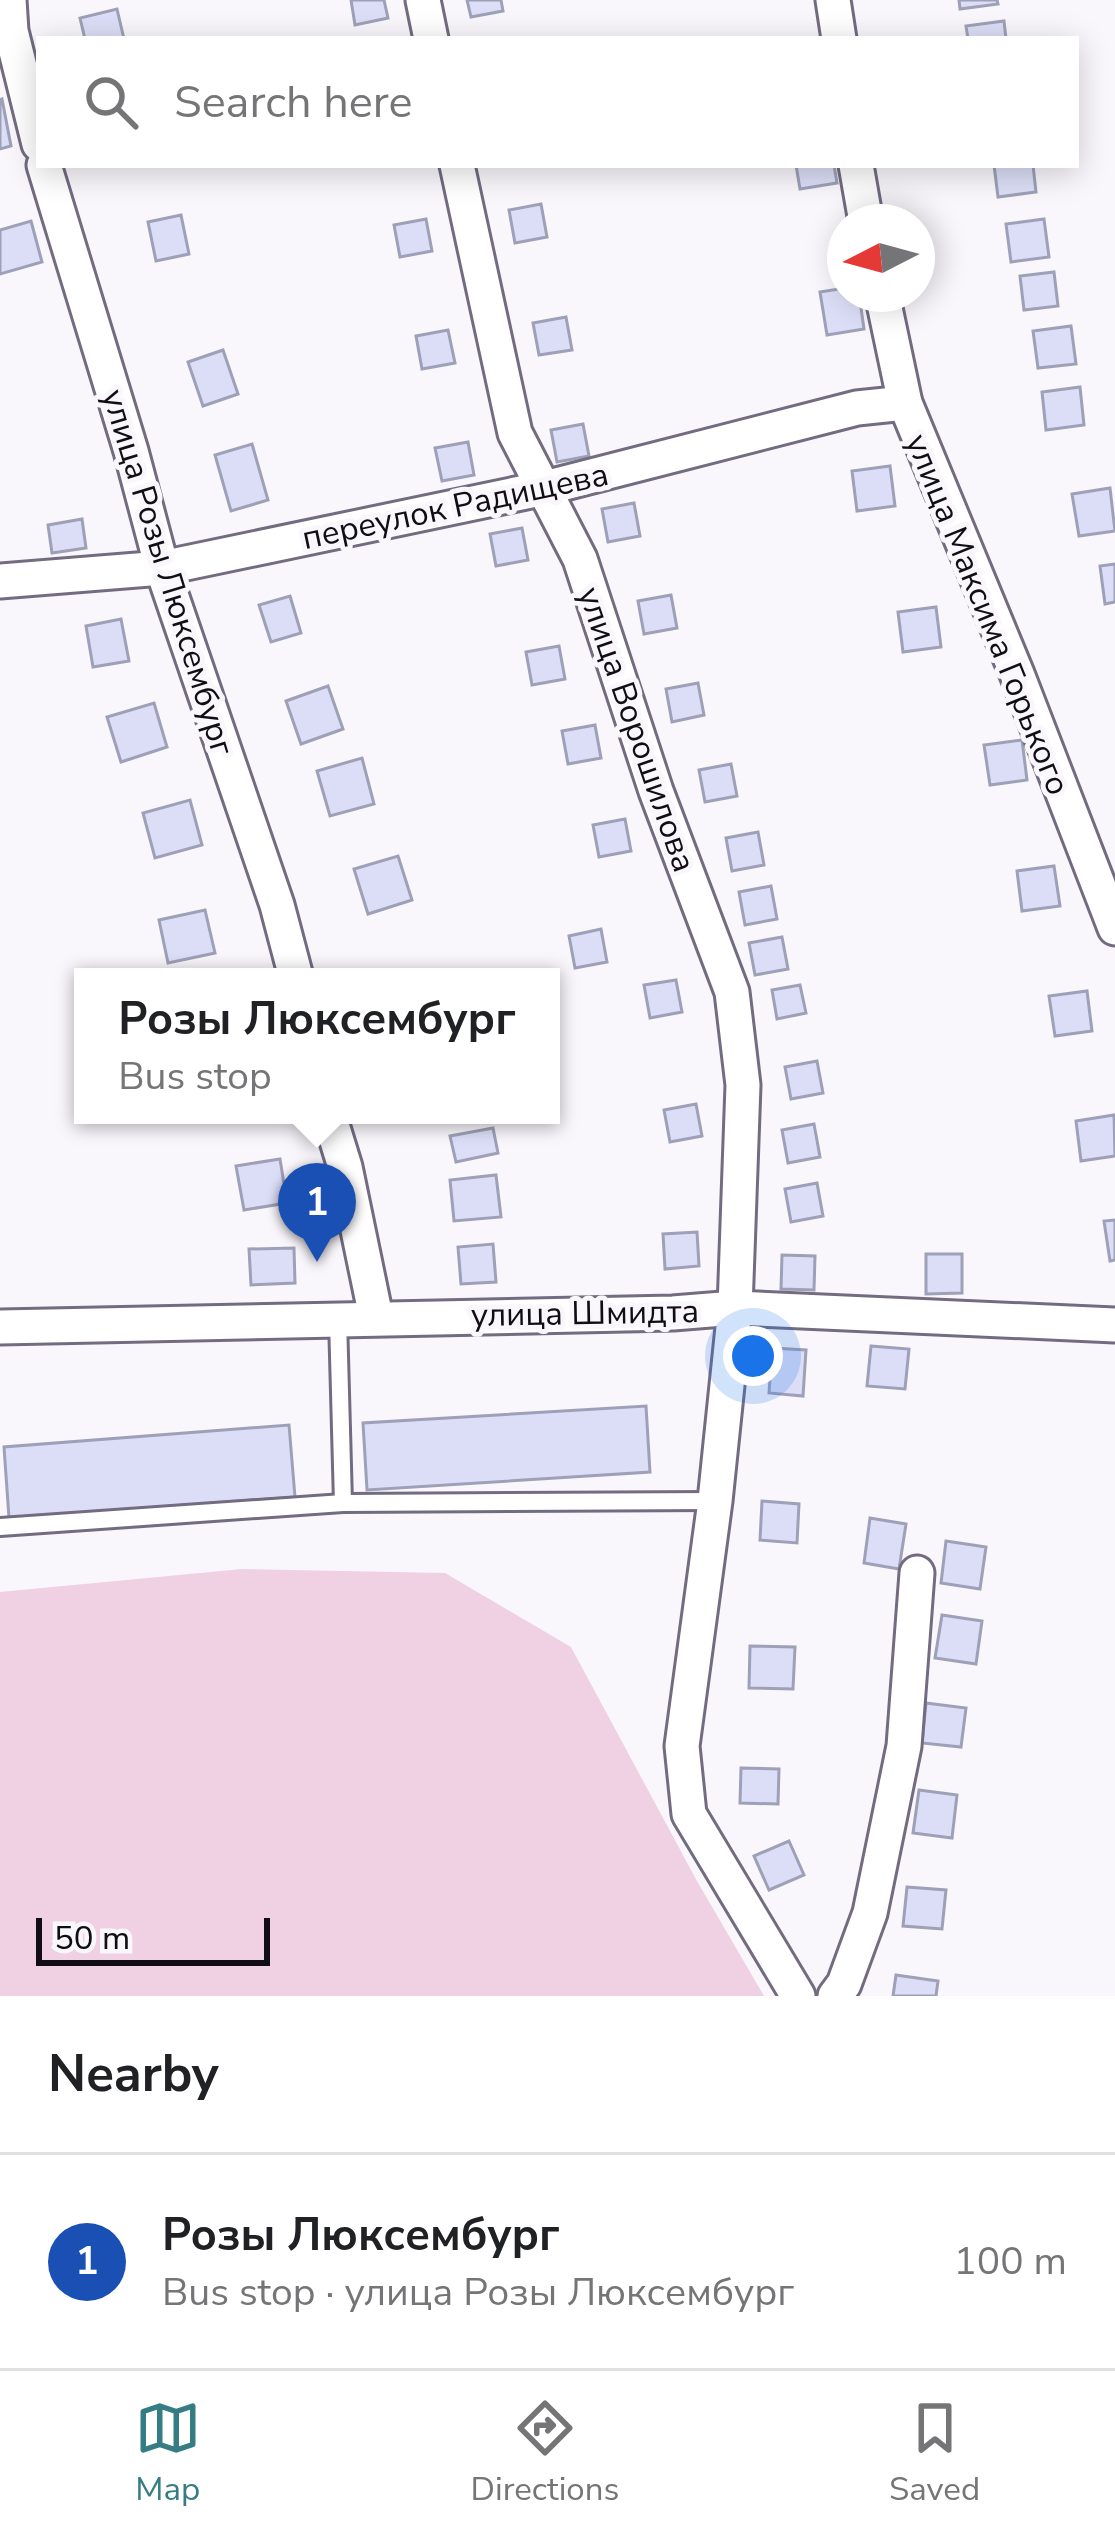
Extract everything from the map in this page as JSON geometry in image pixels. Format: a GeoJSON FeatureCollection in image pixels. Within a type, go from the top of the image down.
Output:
{"type":"FeatureCollection","features":[{"type":"Feature","properties":{"kind":"street"},"geometry":{"type":"LineString","coordinates":[[10,0],[10,31],[36,132]]}},
{"type":"Feature","properties":{"kind":"street"},"geometry":{"type":"LineString","coordinates":[[423,0],[430,36]]}},
{"type":"Feature","properties":{"kind":"street"},"geometry":{"type":"LineString","coordinates":[[833,0],[838,36]]}},
{"type":"Feature","properties":{"kind":"street","name":"улица Розы Люксембург"},"geometry":{"type":"LineString","coordinates":[[45,168],[131,451],[161,568],[277,904],[294,968]]}},
{"type":"Feature","properties":{"kind":"street","name":"улица Ворошилова"},"geometry":{"type":"LineString","coordinates":[[458,168],[515,434],[580,559],[656,790],[732,992],[743,1085],[734,1308]]}},
{"type":"Feature","properties":{"kind":"street"},"geometry":{"type":"LineString","coordinates":[[857,168],[863,204]]}},
{"type":"Feature","properties":{"kind":"street","name":"улица Максима Горького"},"geometry":{"type":"LineString","coordinates":[[886,312],[905,403],[1115,928]]}},
{"type":"Feature","properties":{"kind":"street","name":"переулок Радищева"},"geometry":{"type":"LineString","coordinates":[[0,581],[161,568],[544,488],[857,408],[905,403]]}},
{"type":"Feature","properties":{"kind":"street"},"geometry":{"type":"LineString","coordinates":[[332,1124],[376,1317]]}},
{"type":"Feature","properties":{"kind":"street"},"geometry":{"type":"LineString","coordinates":[[734,1308],[1115,1324]]}},
{"type":"Feature","properties":{"kind":"street","name":"улица Шмидта"},"geometry":{"type":"LineString","coordinates":[[0,1327],[734,1308],[715,1501],[682,1746],[688,1814],[798,1996]]}},
{"type":"Feature","properties":{"kind":"street"},"geometry":{"type":"LineString","coordinates":[[835,1996],[844,1984],[870,1913],[904,1746],[917,1573]]}},
{"type":"Feature","properties":{"kind":"lane"},"geometry":{"type":"LineString","coordinates":[[338,1319],[343,1503]]}},
{"type":"Feature","properties":{"kind":"lane"},"geometry":{"type":"LineString","coordinates":[[0,1527],[343,1503],[715,1501]]}},
{"type":"Feature","properties":{"kind":"shaded area"},"geometry":{"type":"Polygon","coordinates":[[[242,1569],[445,1573],[571,1647],[764,1996],[0,1996],[0,1592],[242,1569]]]}},
{"type":"Feature","properties":{"kind":"building"},"geometry":{"type":"Polygon","coordinates":[[[351,0],[384,0],[388,18],[355,25],[351,0]]]}},
{"type":"Feature","properties":{"kind":"building"},"geometry":{"type":"Polygon","coordinates":[[[467,0],[501,0],[503,11],[471,17],[467,0]]]}},
{"type":"Feature","properties":{"kind":"building"},"geometry":{"type":"Polygon","coordinates":[[[959,0],[997,0],[998,4],[960,9],[959,0]]]}},
{"type":"Feature","properties":{"kind":"building"},"geometry":{"type":"Polygon","coordinates":[[[117,9],[123,36],[84,36],[80,18],[117,9]]]}},
{"type":"Feature","properties":{"kind":"building"},"geometry":{"type":"Polygon","coordinates":[[[1004,21],[1006,36],[968,36],[966,26],[1004,21]]]}},
{"type":"Feature","properties":{"kind":"building"},"geometry":{"type":"Polygon","coordinates":[[[0,100],[11,146],[0,149],[0,100]]]}},
{"type":"Feature","properties":{"kind":"building"},"geometry":{"type":"Polygon","coordinates":[[[796,168],[834,168],[837,183],[800,189],[796,168]]]}},
{"type":"Feature","properties":{"kind":"building"},"geometry":{"type":"Polygon","coordinates":[[[994,168],[1033,168],[1036,192],[998,197],[994,168]]]}},
{"type":"Feature","properties":{"kind":"building"},"geometry":{"type":"Polygon","coordinates":[[[541,204],[547,237],[515,243],[509,210],[541,204]]]}},
{"type":"Feature","properties":{"kind":"building"},"geometry":{"type":"Polygon","coordinates":[[[181,215],[189,254],[156,261],[148,222],[181,215]]]}},
{"type":"Feature","properties":{"kind":"building"},"geometry":{"type":"Polygon","coordinates":[[[426,219],[432,251],[400,257],[394,225],[426,219]]]}},
{"type":"Feature","properties":{"kind":"building"},"geometry":{"type":"Polygon","coordinates":[[[1044,219],[1049,257],[1011,262],[1006,224],[1044,219]]]}},
{"type":"Feature","properties":{"kind":"building"},"geometry":{"type":"Polygon","coordinates":[[[31,221],[42,262],[0,274],[0,230],[31,221]]]}},
{"type":"Feature","properties":{"kind":"building"},"geometry":{"type":"Polygon","coordinates":[[[1054,272],[1058,306],[1024,310],[1020,276],[1054,272]]]}},
{"type":"Feature","properties":{"kind":"building"},"geometry":{"type":"Polygon","coordinates":[[[827,291],[827,312],[862,312],[864,329],[827,335],[820,292],[827,291]]]}},
{"type":"Feature","properties":{"kind":"building"},"geometry":{"type":"Polygon","coordinates":[[[566,317],[572,350],[539,355],[533,323],[566,317]]]}},
{"type":"Feature","properties":{"kind":"building"},"geometry":{"type":"Polygon","coordinates":[[[1071,326],[1076,364],[1038,368],[1033,331],[1071,326]]]}},
{"type":"Feature","properties":{"kind":"building"},"geometry":{"type":"Polygon","coordinates":[[[448,330],[455,363],[422,369],[416,336],[448,330]]]}},
{"type":"Feature","properties":{"kind":"building"},"geometry":{"type":"Polygon","coordinates":[[[223,350],[238,394],[203,406],[188,362],[223,350]]]}},
{"type":"Feature","properties":{"kind":"building"},"geometry":{"type":"Polygon","coordinates":[[[1080,387],[1084,425],[1046,430],[1042,392],[1080,387]]]}},
{"type":"Feature","properties":{"kind":"building"},"geometry":{"type":"Polygon","coordinates":[[[583,424],[589,456],[557,462],[551,430],[583,424]]]}},
{"type":"Feature","properties":{"kind":"building"},"geometry":{"type":"Polygon","coordinates":[[[468,442],[474,475],[442,481],[435,448],[468,442]]]}},
{"type":"Feature","properties":{"kind":"building"},"geometry":{"type":"Polygon","coordinates":[[[252,444],[268,500],[231,511],[215,455],[252,444]]]}},
{"type":"Feature","properties":{"kind":"building"},"geometry":{"type":"Polygon","coordinates":[[[890,466],[895,506],[857,511],[852,471],[890,466]]]}},
{"type":"Feature","properties":{"kind":"building"},"geometry":{"type":"Polygon","coordinates":[[[1110,488],[1115,531],[1079,536],[1072,494],[1110,488]]]}},
{"type":"Feature","properties":{"kind":"building"},"geometry":{"type":"Polygon","coordinates":[[[634,503],[640,536],[608,542],[602,509],[634,503]]]}},
{"type":"Feature","properties":{"kind":"building"},"geometry":{"type":"Polygon","coordinates":[[[82,519],[86,548],[52,553],[48,525],[82,519]]]}},
{"type":"Feature","properties":{"kind":"building"},"geometry":{"type":"Polygon","coordinates":[[[522,528],[528,560],[496,566],[490,534],[522,528]]]}},
{"type":"Feature","properties":{"kind":"building"},"geometry":{"type":"Polygon","coordinates":[[[1115,564],[1115,602],[1105,604],[1100,566],[1115,564]]]}},
{"type":"Feature","properties":{"kind":"building"},"geometry":{"type":"Polygon","coordinates":[[[671,595],[677,628],[644,634],[638,601],[671,595]]]}},
{"type":"Feature","properties":{"kind":"building"},"geometry":{"type":"Polygon","coordinates":[[[290,596],[301,633],[271,642],[259,605],[290,596]]]}},
{"type":"Feature","properties":{"kind":"building"},"geometry":{"type":"Polygon","coordinates":[[[936,607],[941,647],[903,652],[898,612],[936,607]]]}},
{"type":"Feature","properties":{"kind":"building"},"geometry":{"type":"Polygon","coordinates":[[[121,619],[129,661],[93,667],[86,626],[121,619]]]}},
{"type":"Feature","properties":{"kind":"building"},"geometry":{"type":"Polygon","coordinates":[[[559,646],[565,679],[532,685],[526,652],[559,646]]]}},
{"type":"Feature","properties":{"kind":"building"},"geometry":{"type":"Polygon","coordinates":[[[698,683],[704,715],[672,722],[666,689],[698,683]]]}},
{"type":"Feature","properties":{"kind":"building"},"geometry":{"type":"Polygon","coordinates":[[[328,686],[343,729],[301,744],[286,701],[328,686]]]}},
{"type":"Feature","properties":{"kind":"building"},"geometry":{"type":"Polygon","coordinates":[[[154,703],[167,747],[121,762],[107,717],[154,703]]]}},
{"type":"Feature","properties":{"kind":"building"},"geometry":{"type":"Polygon","coordinates":[[[595,725],[601,758],[568,764],[562,731],[595,725]]]}},
{"type":"Feature","properties":{"kind":"building"},"geometry":{"type":"Polygon","coordinates":[[[1022,740],[1027,780],[990,785],[984,745],[1022,740]]]}},
{"type":"Feature","properties":{"kind":"building"},"geometry":{"type":"Polygon","coordinates":[[[362,758],[374,804],[330,816],[317,771],[362,758]]]}},
{"type":"Feature","properties":{"kind":"building"},"geometry":{"type":"Polygon","coordinates":[[[731,764],[737,796],[705,802],[699,770],[731,764]]]}},
{"type":"Feature","properties":{"kind":"building"},"geometry":{"type":"Polygon","coordinates":[[[190,800],[202,845],[155,858],[143,813],[190,800]]]}},
{"type":"Feature","properties":{"kind":"building"},"geometry":{"type":"Polygon","coordinates":[[[625,819],[631,851],[599,857],[593,825],[625,819]]]}},
{"type":"Feature","properties":{"kind":"building"},"geometry":{"type":"Polygon","coordinates":[[[758,832],[764,865],[732,871],[726,838],[758,832]]]}},
{"type":"Feature","properties":{"kind":"building"},"geometry":{"type":"Polygon","coordinates":[[[398,856],[412,900],[368,914],[354,869],[398,856]]]}},
{"type":"Feature","properties":{"kind":"building"},"geometry":{"type":"Polygon","coordinates":[[[1054,866],[1060,906],[1022,911],[1017,871],[1054,866]]]}},
{"type":"Feature","properties":{"kind":"building"},"geometry":{"type":"Polygon","coordinates":[[[771,886],[777,919],[745,925],[739,892],[771,886]]]}},
{"type":"Feature","properties":{"kind":"building"},"geometry":{"type":"Polygon","coordinates":[[[205,910],[215,953],[168,963],[159,920],[205,910]]]}},
{"type":"Feature","properties":{"kind":"building"},"geometry":{"type":"Polygon","coordinates":[[[601,929],[607,962],[575,968],[569,936],[601,929]]]}},
{"type":"Feature","properties":{"kind":"building"},"geometry":{"type":"Polygon","coordinates":[[[782,937],[788,969],[755,975],[749,943],[782,937]]]}},
{"type":"Feature","properties":{"kind":"building"},"geometry":{"type":"Polygon","coordinates":[[[676,980],[682,1012],[650,1018],[644,985],[676,980]]]}},
{"type":"Feature","properties":{"kind":"building"},"geometry":{"type":"Polygon","coordinates":[[[800,985],[806,1013],[777,1019],[772,990],[800,985]]]}},
{"type":"Feature","properties":{"kind":"building"},"geometry":{"type":"Polygon","coordinates":[[[1087,991],[1092,1031],[1055,1036],[1049,996],[1087,991]]]}},
{"type":"Feature","properties":{"kind":"building"},"geometry":{"type":"Polygon","coordinates":[[[817,1061],[823,1093],[791,1099],[785,1067],[817,1061]]]}},
{"type":"Feature","properties":{"kind":"building"},"geometry":{"type":"Polygon","coordinates":[[[696,1104],[702,1136],[670,1142],[664,1110],[696,1104]]]}},
{"type":"Feature","properties":{"kind":"building"},"geometry":{"type":"Polygon","coordinates":[[[1114,1115],[1115,1156],[1081,1161],[1076,1121],[1114,1115]]]}},
{"type":"Feature","properties":{"kind":"building"},"geometry":{"type":"Polygon","coordinates":[[[814,1124],[820,1157],[788,1163],[782,1130],[814,1124]]]}},
{"type":"Feature","properties":{"kind":"building"},"geometry":{"type":"Polygon","coordinates":[[[493,1128],[498,1153],[456,1162],[450,1136],[493,1128]]]}},
{"type":"Feature","properties":{"kind":"building"},"geometry":{"type":"Polygon","coordinates":[[[280,1159],[287,1203],[244,1210],[236,1166],[280,1159]]]}},
{"type":"Feature","properties":{"kind":"building"},"geometry":{"type":"Polygon","coordinates":[[[496,1175],[501,1217],[454,1221],[450,1180],[496,1175]]]}},
{"type":"Feature","properties":{"kind":"building"},"geometry":{"type":"Polygon","coordinates":[[[817,1183],[823,1216],[791,1222],[785,1189],[817,1183]]]}},
{"type":"Feature","properties":{"kind":"building"},"geometry":{"type":"Polygon","coordinates":[[[1115,1220],[1115,1260],[1110,1261],[1104,1221],[1115,1220]]]}},
{"type":"Feature","properties":{"kind":"building"},"geometry":{"type":"Polygon","coordinates":[[[697,1232],[699,1266],[665,1269],[663,1234],[697,1232]]]}},
{"type":"Feature","properties":{"kind":"building"},"geometry":{"type":"Polygon","coordinates":[[[493,1244],[496,1282],[461,1284],[458,1247],[493,1244]]]}},
{"type":"Feature","properties":{"kind":"building"},"geometry":{"type":"Polygon","coordinates":[[[294,1248],[295,1283],[251,1285],[249,1249],[294,1248]]]}},
{"type":"Feature","properties":{"kind":"building"},"geometry":{"type":"Polygon","coordinates":[[[926,1254],[962,1254],[962,1293],[926,1294],[926,1254]]]}},
{"type":"Feature","properties":{"kind":"building"},"geometry":{"type":"Polygon","coordinates":[[[782,1255],[815,1256],[814,1290],[781,1289],[782,1255]]]}},
{"type":"Feature","properties":{"kind":"building"},"geometry":{"type":"Polygon","coordinates":[[[871,1346],[909,1349],[905,1389],[867,1386],[871,1346]]]}},
{"type":"Feature","properties":{"kind":"building"},"geometry":{"type":"Polygon","coordinates":[[[772,1348],[806,1350],[803,1396],[769,1393],[772,1348]]]}},
{"type":"Feature","properties":{"kind":"building"},"geometry":{"type":"Polygon","coordinates":[[[646,1406],[650,1472],[367,1490],[363,1423],[646,1406]]]}},
{"type":"Feature","properties":{"kind":"building"},"geometry":{"type":"Polygon","coordinates":[[[289,1425],[295,1497],[9,1518],[4,1447],[289,1425]]]}},
{"type":"Feature","properties":{"kind":"building"},"geometry":{"type":"Polygon","coordinates":[[[762,1501],[799,1504],[797,1543],[760,1540],[762,1501]]]}},
{"type":"Feature","properties":{"kind":"building"},"geometry":{"type":"Polygon","coordinates":[[[870,1518],[906,1524],[899,1569],[864,1563],[870,1518]]]}},
{"type":"Feature","properties":{"kind":"building"},"geometry":{"type":"Polygon","coordinates":[[[946,1541],[986,1547],[980,1589],[941,1583],[946,1541]]]}},
{"type":"Feature","properties":{"kind":"building"},"geometry":{"type":"Polygon","coordinates":[[[942,1615],[982,1621],[976,1664],[935,1658],[942,1615]]]}},
{"type":"Feature","properties":{"kind":"building"},"geometry":{"type":"Polygon","coordinates":[[[750,1646],[795,1647],[793,1689],[749,1688],[750,1646]]]}},
{"type":"Feature","properties":{"kind":"building"},"geometry":{"type":"Polygon","coordinates":[[[926,1703],[966,1708],[961,1747],[922,1743],[926,1703]]]}},
{"type":"Feature","properties":{"kind":"building"},"geometry":{"type":"Polygon","coordinates":[[[741,1768],[779,1769],[778,1804],[740,1803],[741,1768]]]}},
{"type":"Feature","properties":{"kind":"building"},"geometry":{"type":"Polygon","coordinates":[[[919,1790],[957,1795],[952,1838],[913,1833],[919,1790]]]}},
{"type":"Feature","properties":{"kind":"building"},"geometry":{"type":"Polygon","coordinates":[[[789,1841],[804,1875],[769,1890],[754,1856],[789,1841]]]}},
{"type":"Feature","properties":{"kind":"building"},"geometry":{"type":"Polygon","coordinates":[[[907,1887],[946,1890],[942,1929],[903,1926],[907,1887]]]}},
{"type":"Feature","properties":{"kind":"building"},"geometry":{"type":"Polygon","coordinates":[[[896,1975],[938,1981],[936,1996],[893,1996],[896,1975]]]}},
{"type":"Feature","properties":{"kind":"place","name":"Розы Люксембург"},"geometry":{"type":"Point","coordinates":[317,1262]}}]}
